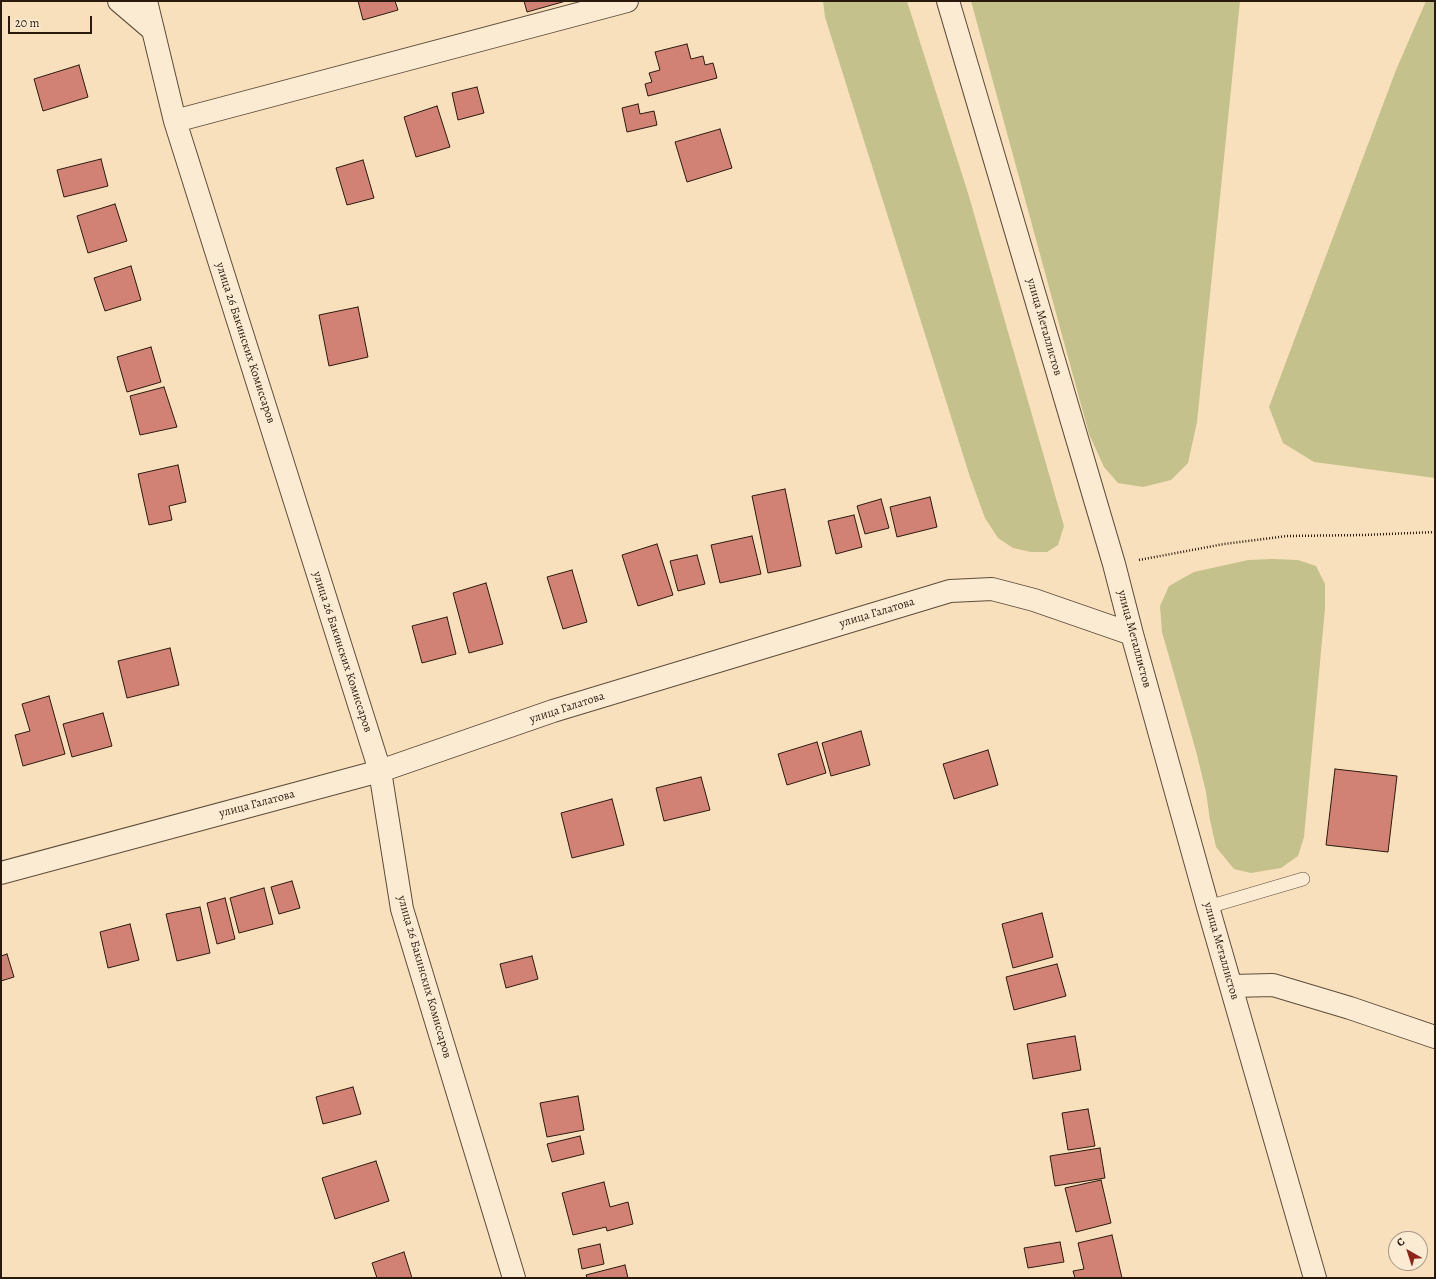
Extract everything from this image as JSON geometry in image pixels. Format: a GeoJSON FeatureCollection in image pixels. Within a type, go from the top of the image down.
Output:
{"type":"FeatureCollection","features":[{"type":"Feature","properties":{"kind":"street"},"geometry":{"type":"LineString","coordinates":[[119,1],[152,30]]}},
{"type":"Feature","properties":{"kind":"street","name":"улица 26 Бакинских Комиссаров"},"geometry":{"type":"LineString","coordinates":[[146,1],[174,121],[380,771],[402,909],[514,1278]]}},
{"type":"Feature","properties":{"kind":"street"},"geometry":{"type":"LineString","coordinates":[[174,121],[627,1]]}},
{"type":"Feature","properties":{"kind":"street","name":"улица Металлистов"},"geometry":{"type":"LineString","coordinates":[[948,1],[1114,564],[1208,907],[1315,1278]]}},
{"type":"Feature","properties":{"kind":"street","name":"улица Галатова"},"geometry":{"type":"LineString","coordinates":[[1,873],[380,771],[553,711],[950,591],[992,589],[1034,600],[1132,634]]}},
{"type":"Feature","properties":{"kind":"street"},"geometry":{"type":"LineString","coordinates":[[1231,986],[1273,985],[1350,1008],[1435,1037]]}},
{"type":"Feature","properties":{"kind":"lane"},"geometry":{"type":"LineString","coordinates":[[1208,907],[1303,879]]}},
{"type":"Feature","properties":{"kind":"path"},"geometry":{"type":"LineString","coordinates":[[1114,564],[1224,544],[1287,536],[1435,532]]}},
{"type":"Feature","properties":{"kind":"shaded area"},"geometry":{"type":"Polygon","coordinates":[[[823,1],[907,1],[968,193],[1064,526],[1058,545],[1047,552],[1031,552],[1013,548],[998,538],[985,518],[970,477],[825,17],[823,1]]]}},
{"type":"Feature","properties":{"kind":"shaded area"},"geometry":{"type":"Polygon","coordinates":[[[971,1],[1240,1],[1197,422],[1188,463],[1171,480],[1143,487],[1118,483],[1104,467],[1089,434],[971,1]]]}},
{"type":"Feature","properties":{"kind":"shaded area"},"geometry":{"type":"Polygon","coordinates":[[[1426,1],[1435,1],[1435,478],[1314,462],[1283,443],[1269,407],[1396,70],[1426,1]]]}},
{"type":"Feature","properties":{"kind":"shaded area"},"geometry":{"type":"Polygon","coordinates":[[[1248,560],[1298,560],[1316,566],[1325,584],[1325,608],[1304,837],[1298,856],[1281,868],[1251,873],[1234,869],[1216,847],[1206,792],[1196,751],[1162,632],[1160,606],[1169,586],[1194,572],[1248,560]]]}},
{"type":"Feature","properties":{"kind":"building"},"geometry":{"type":"Polygon","coordinates":[[[358,1],[395,1],[398,10],[363,20],[358,1]]]}},
{"type":"Feature","properties":{"kind":"building"},"geometry":{"type":"Polygon","coordinates":[[[524,1],[566,1],[527,12],[524,1]]]}},
{"type":"Feature","properties":{"kind":"building"},"geometry":{"type":"Polygon","coordinates":[[[687,44],[691,59],[703,56],[705,65],[713,63],[717,78],[648,96],[645,84],[652,82],[649,73],[660,70],[655,52],[687,44]]]}},
{"type":"Feature","properties":{"kind":"building"},"geometry":{"type":"Polygon","coordinates":[[[79,65],[88,97],[43,111],[34,79],[79,65]]]}},
{"type":"Feature","properties":{"kind":"building"},"geometry":{"type":"Polygon","coordinates":[[[477,87],[484,113],[458,120],[452,93],[477,87]]]}},
{"type":"Feature","properties":{"kind":"building"},"geometry":{"type":"Polygon","coordinates":[[[638,104],[640,114],[654,111],[657,125],[627,132],[622,108],[638,104]]]}},
{"type":"Feature","properties":{"kind":"building"},"geometry":{"type":"Polygon","coordinates":[[[437,106],[450,147],[416,157],[404,117],[437,106]]]}},
{"type":"Feature","properties":{"kind":"building"},"geometry":{"type":"Polygon","coordinates":[[[720,129],[732,168],[687,182],[675,142],[720,129]]]}},
{"type":"Feature","properties":{"kind":"building"},"geometry":{"type":"Polygon","coordinates":[[[101,159],[108,186],[64,197],[57,170],[101,159]]]}},
{"type":"Feature","properties":{"kind":"building"},"geometry":{"type":"Polygon","coordinates":[[[363,160],[374,198],[347,205],[336,168],[363,160]]]}},
{"type":"Feature","properties":{"kind":"building"},"geometry":{"type":"Polygon","coordinates":[[[115,204],[127,241],[88,253],[77,216],[115,204]]]}},
{"type":"Feature","properties":{"kind":"building"},"geometry":{"type":"Polygon","coordinates":[[[131,266],[141,300],[105,311],[94,278],[131,266]]]}},
{"type":"Feature","properties":{"kind":"building"},"geometry":{"type":"Polygon","coordinates":[[[358,307],[368,357],[329,366],[319,315],[358,307]]]}},
{"type":"Feature","properties":{"kind":"building"},"geometry":{"type":"Polygon","coordinates":[[[151,347],[161,382],[127,392],[117,357],[151,347]]]}},
{"type":"Feature","properties":{"kind":"building"},"geometry":{"type":"Polygon","coordinates":[[[164,387],[177,427],[140,435],[130,396],[164,387]]]}},
{"type":"Feature","properties":{"kind":"building"},"geometry":{"type":"Polygon","coordinates":[[[178,465],[186,502],[169,506],[172,520],[149,525],[138,474],[178,465]]]}},
{"type":"Feature","properties":{"kind":"building"},"geometry":{"type":"Polygon","coordinates":[[[785,489],[801,566],[768,573],[752,496],[785,489]]]}},
{"type":"Feature","properties":{"kind":"building"},"geometry":{"type":"Polygon","coordinates":[[[930,497],[937,527],[897,537],[890,507],[930,497]]]}},
{"type":"Feature","properties":{"kind":"building"},"geometry":{"type":"Polygon","coordinates":[[[881,499],[889,528],[865,534],[857,506],[881,499]]]}},
{"type":"Feature","properties":{"kind":"building"},"geometry":{"type":"Polygon","coordinates":[[[854,515],[862,547],[836,554],[828,521],[854,515]]]}},
{"type":"Feature","properties":{"kind":"building"},"geometry":{"type":"Polygon","coordinates":[[[752,536],[761,574],[720,583],[711,545],[752,536]]]}},
{"type":"Feature","properties":{"kind":"building"},"geometry":{"type":"Polygon","coordinates":[[[657,544],[673,595],[638,606],[622,555],[657,544]]]}},
{"type":"Feature","properties":{"kind":"building"},"geometry":{"type":"Polygon","coordinates":[[[697,555],[705,584],[678,591],[670,561],[697,555]]]}},
{"type":"Feature","properties":{"kind":"building"},"geometry":{"type":"Polygon","coordinates":[[[572,570],[587,622],[563,629],[547,577],[572,570]]]}},
{"type":"Feature","properties":{"kind":"building"},"geometry":{"type":"Polygon","coordinates":[[[486,583],[503,644],[469,653],[453,593],[486,583]]]}},
{"type":"Feature","properties":{"kind":"building"},"geometry":{"type":"Polygon","coordinates":[[[447,617],[456,654],[422,663],[412,626],[447,617]]]}},
{"type":"Feature","properties":{"kind":"building"},"geometry":{"type":"Polygon","coordinates":[[[170,648],[179,685],[127,698],[118,661],[170,648]]]}},
{"type":"Feature","properties":{"kind":"building"},"geometry":{"type":"Polygon","coordinates":[[[49,696],[65,754],[23,766],[15,735],[30,731],[22,704],[49,696]]]}},
{"type":"Feature","properties":{"kind":"building"},"geometry":{"type":"Polygon","coordinates":[[[103,713],[112,746],[72,757],[63,724],[103,713]]]}},
{"type":"Feature","properties":{"kind":"building"},"geometry":{"type":"Polygon","coordinates":[[[861,731],[870,765],[831,776],[822,743],[861,731]]]}},
{"type":"Feature","properties":{"kind":"building"},"geometry":{"type":"Polygon","coordinates":[[[817,742],[826,773],[787,785],[778,754],[817,742]]]}},
{"type":"Feature","properties":{"kind":"building"},"geometry":{"type":"Polygon","coordinates":[[[988,750],[998,785],[954,799],[943,764],[988,750]]]}},
{"type":"Feature","properties":{"kind":"building"},"geometry":{"type":"Polygon","coordinates":[[[1335,769],[1397,776],[1388,852],[1326,845],[1335,769]]]}},
{"type":"Feature","properties":{"kind":"building"},"geometry":{"type":"Polygon","coordinates":[[[701,777],[710,810],[664,821],[656,788],[701,777]]]}},
{"type":"Feature","properties":{"kind":"building"},"geometry":{"type":"Polygon","coordinates":[[[612,799],[624,845],[572,858],[561,813],[612,799]]]}},
{"type":"Feature","properties":{"kind":"building"},"geometry":{"type":"Polygon","coordinates":[[[292,881],[300,908],[279,914],[271,887],[292,881]]]}},
{"type":"Feature","properties":{"kind":"building"},"geometry":{"type":"Polygon","coordinates":[[[264,888],[273,924],[239,933],[230,898],[264,888]]]}},
{"type":"Feature","properties":{"kind":"building"},"geometry":{"type":"Polygon","coordinates":[[[225,898],[235,939],[217,944],[207,903],[225,898]]]}},
{"type":"Feature","properties":{"kind":"building"},"geometry":{"type":"Polygon","coordinates":[[[200,907],[210,953],[177,961],[166,914],[200,907]]]}},
{"type":"Feature","properties":{"kind":"building"},"geometry":{"type":"Polygon","coordinates":[[[1042,913],[1053,957],[1013,968],[1002,924],[1042,913]]]}},
{"type":"Feature","properties":{"kind":"building"},"geometry":{"type":"Polygon","coordinates":[[[130,924],[139,960],[108,968],[100,932],[130,924]]]}},
{"type":"Feature","properties":{"kind":"building"},"geometry":{"type":"Polygon","coordinates":[[[7,954],[14,977],[1,981],[1,956],[7,954]]]}},
{"type":"Feature","properties":{"kind":"building"},"geometry":{"type":"Polygon","coordinates":[[[532,956],[538,979],[506,988],[500,964],[532,956]]]}},
{"type":"Feature","properties":{"kind":"building"},"geometry":{"type":"Polygon","coordinates":[[[1057,964],[1066,996],[1014,1010],[1006,977],[1057,964]]]}},
{"type":"Feature","properties":{"kind":"building"},"geometry":{"type":"Polygon","coordinates":[[[1075,1036],[1081,1070],[1033,1079],[1027,1044],[1075,1036]]]}},
{"type":"Feature","properties":{"kind":"building"},"geometry":{"type":"Polygon","coordinates":[[[353,1087],[361,1114],[323,1124],[316,1097],[353,1087]]]}},
{"type":"Feature","properties":{"kind":"building"},"geometry":{"type":"Polygon","coordinates":[[[578,1096],[584,1130],[547,1137],[540,1103],[578,1096]]]}},
{"type":"Feature","properties":{"kind":"building"},"geometry":{"type":"Polygon","coordinates":[[[1088,1109],[1095,1146],[1068,1150],[1062,1113],[1088,1109]]]}},
{"type":"Feature","properties":{"kind":"building"},"geometry":{"type":"Polygon","coordinates":[[[580,1136],[584,1154],[552,1162],[547,1144],[580,1136]]]}},
{"type":"Feature","properties":{"kind":"building"},"geometry":{"type":"Polygon","coordinates":[[[1100,1148],[1105,1178],[1055,1186],[1050,1156],[1100,1148]]]}},
{"type":"Feature","properties":{"kind":"building"},"geometry":{"type":"Polygon","coordinates":[[[376,1161],[389,1201],[335,1219],[322,1178],[376,1161]]]}},
{"type":"Feature","properties":{"kind":"building"},"geometry":{"type":"Polygon","coordinates":[[[1101,1180],[1111,1223],[1076,1232],[1065,1188],[1101,1180]]]}},
{"type":"Feature","properties":{"kind":"building"},"geometry":{"type":"Polygon","coordinates":[[[604,1182],[610,1207],[628,1202],[633,1224],[607,1231],[606,1227],[573,1235],[562,1193],[604,1182]]]}},
{"type":"Feature","properties":{"kind":"building"},"geometry":{"type":"Polygon","coordinates":[[[1112,1235],[1122,1278],[1075,1278],[1073,1271],[1084,1269],[1078,1243],[1112,1235]]]}},
{"type":"Feature","properties":{"kind":"building"},"geometry":{"type":"Polygon","coordinates":[[[1060,1242],[1064,1262],[1028,1268],[1024,1248],[1060,1242]]]}},
{"type":"Feature","properties":{"kind":"building"},"geometry":{"type":"Polygon","coordinates":[[[600,1244],[604,1264],[582,1269],[578,1249],[600,1244]]]}},
{"type":"Feature","properties":{"kind":"building"},"geometry":{"type":"Polygon","coordinates":[[[404,1252],[412,1278],[377,1278],[372,1263],[404,1252]]]}},
{"type":"Feature","properties":{"kind":"building"},"geometry":{"type":"Polygon","coordinates":[[[625,1265],[628,1278],[587,1278],[586,1275],[625,1265]]]}}]}
